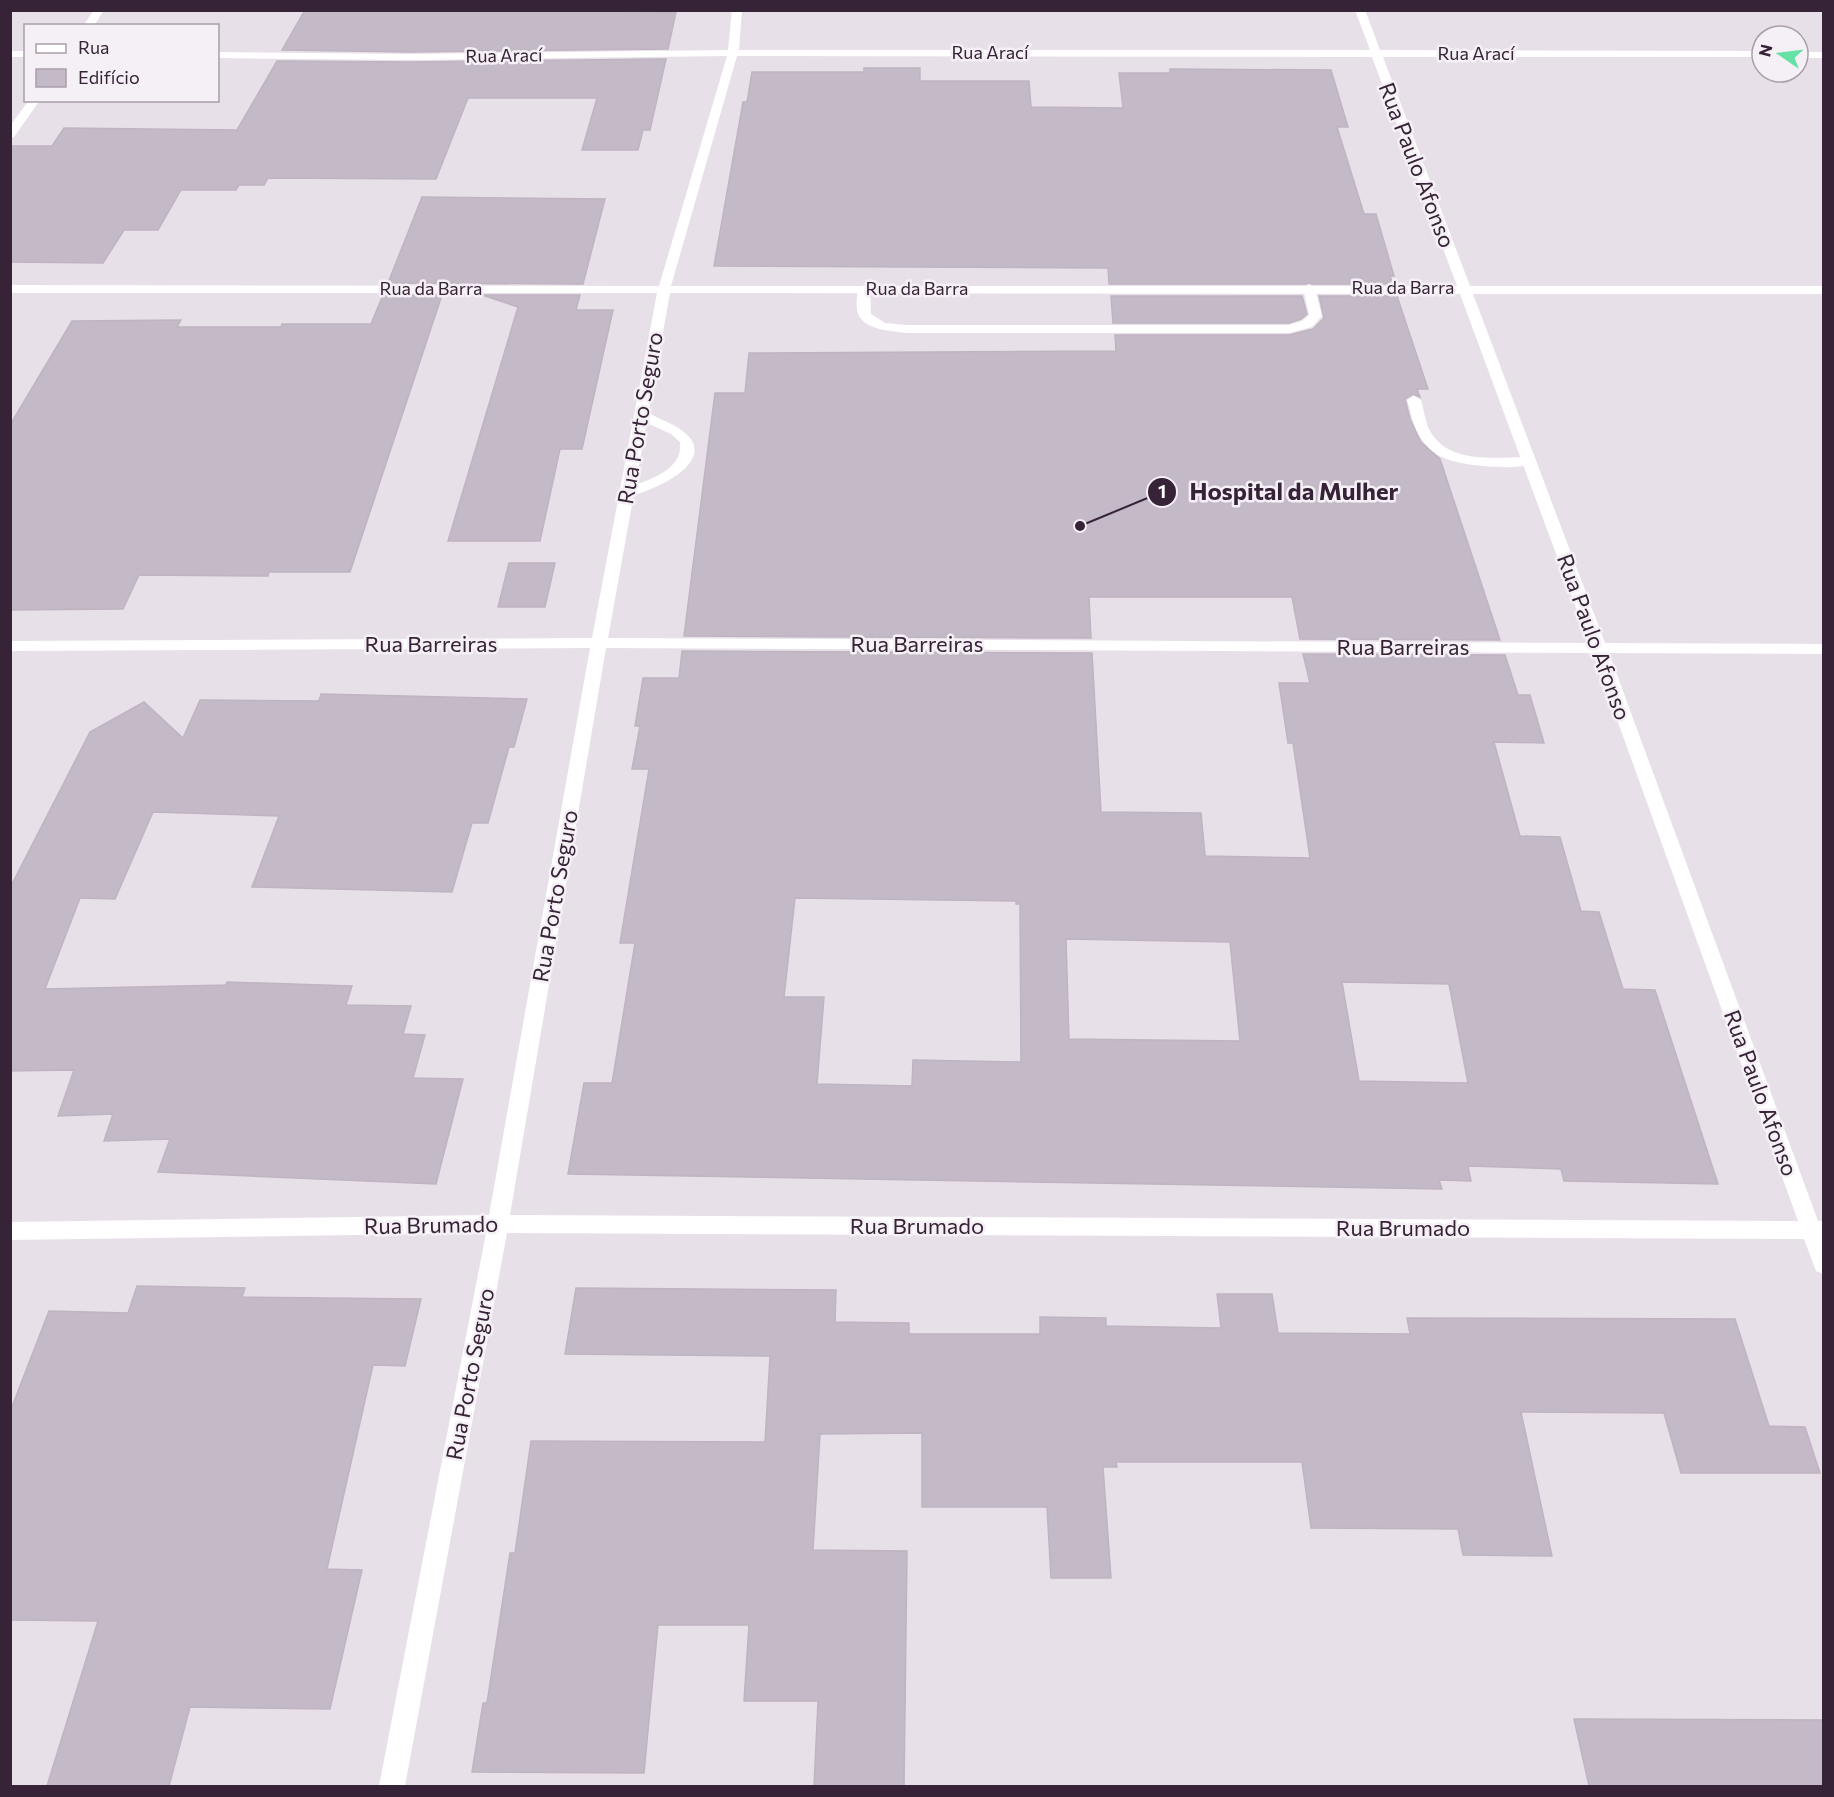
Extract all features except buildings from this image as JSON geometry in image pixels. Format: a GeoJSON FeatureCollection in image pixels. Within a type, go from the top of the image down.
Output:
{"type":"FeatureCollection","features":[{"type":"Feature","properties":{"kind":"street"},"geometry":{"type":"LineString","coordinates":[[89,24],[99,10]]}},
{"type":"Feature","properties":{"kind":"street","name":"Rua Porto Seguro"},"geometry":{"type":"LineString","coordinates":[[392,1786],[498,1224],[599,643],[664,290],[733,53],[737,10]]}},
{"type":"Feature","properties":{"kind":"street","name":"Rua Paulo Afonso"},"geometry":{"type":"LineString","coordinates":[[1360,10],[1817,1230],[1824,1265]]}},
{"type":"Feature","properties":{"kind":"street","name":"Rua Arací"},"geometry":{"type":"LineString","coordinates":[[219,55],[410,57],[733,53],[1750,54]]}},
{"type":"Feature","properties":{"kind":"street"},"geometry":{"type":"LineString","coordinates":[[10,135],[34,102]]}},
{"type":"Feature","properties":{"kind":"street"},"geometry":{"type":"LineString","coordinates":[[864,289],[862,309],[865,316],[882,326],[907,329],[1289,329],[1307,324],[1316,316],[1309,288]]}},
{"type":"Feature","properties":{"kind":"street","name":"Rua da Barra"},"geometry":{"type":"LineString","coordinates":[[10,289],[1464,288],[1824,290]]}},
{"type":"Feature","properties":{"kind":"street"},"geometry":{"type":"LineString","coordinates":[[1414,400],[1423,431],[1440,451],[1461,460],[1530,461]]}},
{"type":"Feature","properties":{"kind":"street"},"geometry":{"type":"LineString","coordinates":[[627,493],[678,469],[687,454],[687,441],[676,431],[641,415]]}},
{"type":"Feature","properties":{"kind":"street","name":"Rua Barreiras"},"geometry":{"type":"LineString","coordinates":[[10,646],[599,643],[1824,649]]}},
{"type":"Feature","properties":{"kind":"street","name":"Rua Brumado"},"geometry":{"type":"LineString","coordinates":[[10,1232],[498,1224],[1817,1230]]}},
{"type":"Feature","properties":{"kind":"place","name":"Hospital da Mulher"},"geometry":{"type":"Point","coordinates":[1080,526]}}]}
